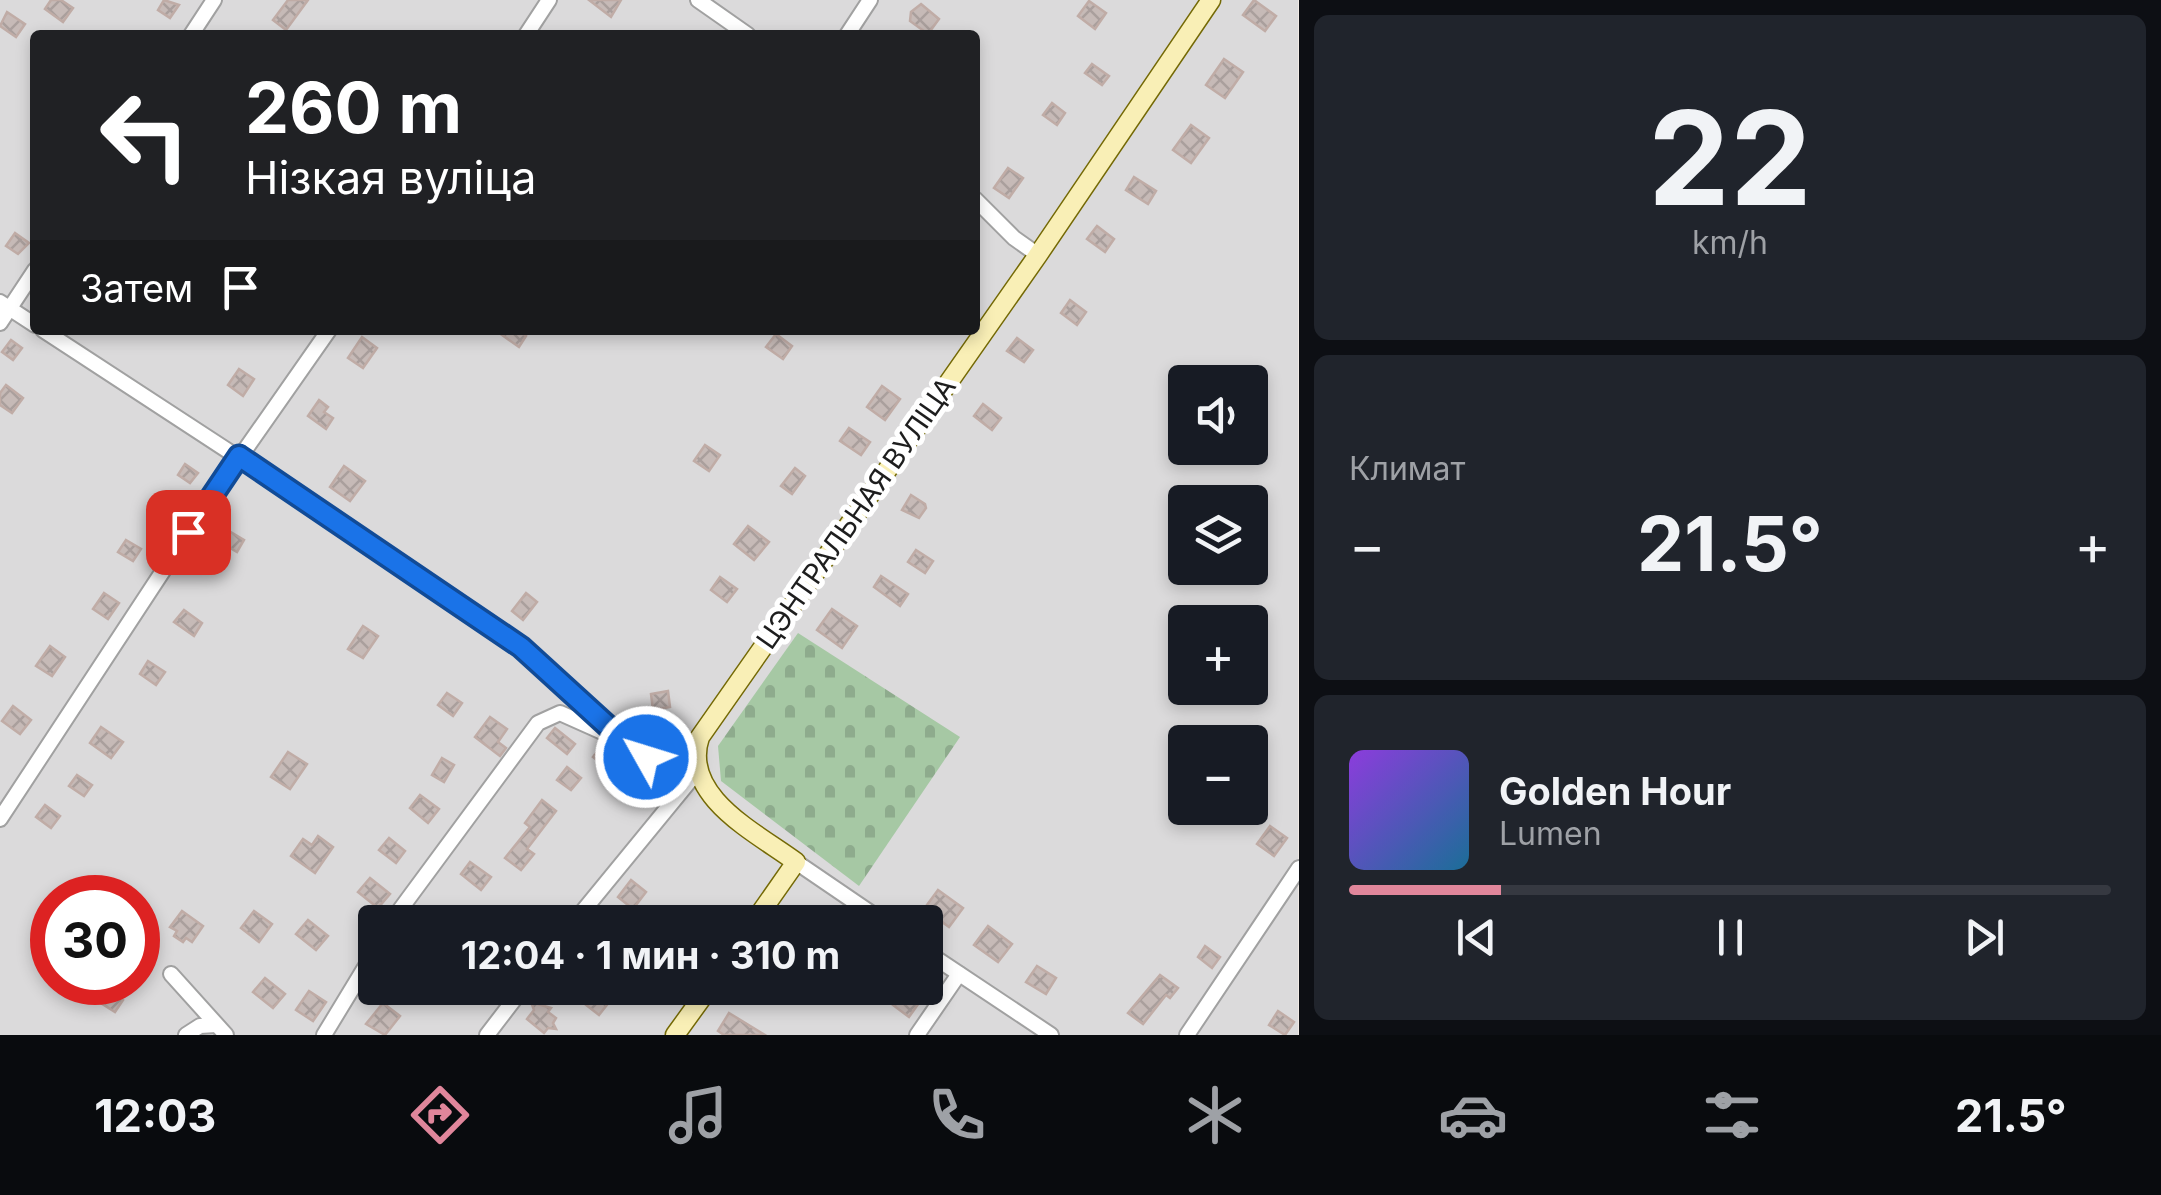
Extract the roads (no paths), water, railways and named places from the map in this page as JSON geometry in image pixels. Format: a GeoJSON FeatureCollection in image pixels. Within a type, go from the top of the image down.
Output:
{"type":"FeatureCollection","features":[{"type":"Feature","properties":{"kind":"main road","name":"ЦЭНТРАЛЬНАЯ ВУЛІЦА"},"geometry":{"type":"LineString","coordinates":[[697,772],[696,749],[703,731],[1038,255],[1211,0]]}},
{"type":"Feature","properties":{"kind":"main road"},"geometry":{"type":"LineString","coordinates":[[697,772],[722,806],[796,862],[766,905]]}},
{"type":"Feature","properties":{"kind":"main road"},"geometry":{"type":"LineString","coordinates":[[676,1035],[697,1005]]}},
{"type":"Feature","properties":{"kind":"street"},"geometry":{"type":"LineString","coordinates":[[194,30],[214,0]]}},
{"type":"Feature","properties":{"kind":"street"},"geometry":{"type":"LineString","coordinates":[[529,30],[549,0]]}},
{"type":"Feature","properties":{"kind":"street"},"geometry":{"type":"LineString","coordinates":[[698,0],[741,30]]}},
{"type":"Feature","properties":{"kind":"street"},"geometry":{"type":"LineString","coordinates":[[850,30],[870,0]]}},
{"type":"Feature","properties":{"kind":"street"},"geometry":{"type":"LineString","coordinates":[[980,204],[1014,238],[1038,255]]}},
{"type":"Feature","properties":{"kind":"street"},"geometry":{"type":"LineString","coordinates":[[0,323],[5,305],[30,276]]}},
{"type":"Feature","properties":{"kind":"street"},"geometry":{"type":"LineString","coordinates":[[5,305],[30,322]]}},
{"type":"Feature","properties":{"kind":"street"},"geometry":{"type":"LineString","coordinates":[[51,335],[239,456],[521,647],[623,740],[656,762],[697,772]]}},
{"type":"Feature","properties":{"kind":"street"},"geometry":{"type":"LineString","coordinates":[[0,820],[239,456],[325,335]]}},
{"type":"Feature","properties":{"kind":"street"},"geometry":{"type":"LineString","coordinates":[[404,905],[538,723],[560,714],[623,740]]}},
{"type":"Feature","properties":{"kind":"street","name":"ЦЭНТРАЛЬНАЯ ВУЛІЦА"},"geometry":{"type":"LineString","coordinates":[[588,905],[697,772]]}},
{"type":"Feature","properties":{"kind":"street"},"geometry":{"type":"LineString","coordinates":[[796,862],[859,905]]}},
{"type":"Feature","properties":{"kind":"street"},"geometry":{"type":"LineString","coordinates":[[1187,1035],[1298,868]]}},
{"type":"Feature","properties":{"kind":"street"},"geometry":{"type":"LineString","coordinates":[[943,963],[1051,1035]]}},
{"type":"Feature","properties":{"kind":"street"},"geometry":{"type":"LineString","coordinates":[[170,974],[221,1030]]}},
{"type":"Feature","properties":{"kind":"street"},"geometry":{"type":"LineString","coordinates":[[917,1035],[959,974]]}},
{"type":"Feature","properties":{"kind":"street"},"geometry":{"type":"LineString","coordinates":[[324,1035],[358,980]]}},
{"type":"Feature","properties":{"kind":"street"},"geometry":{"type":"LineString","coordinates":[[487,1035],[511,1005]]}},
{"type":"Feature","properties":{"kind":"street"},"geometry":{"type":"LineString","coordinates":[[186,1035],[200,1026],[221,1030]]}}]}
